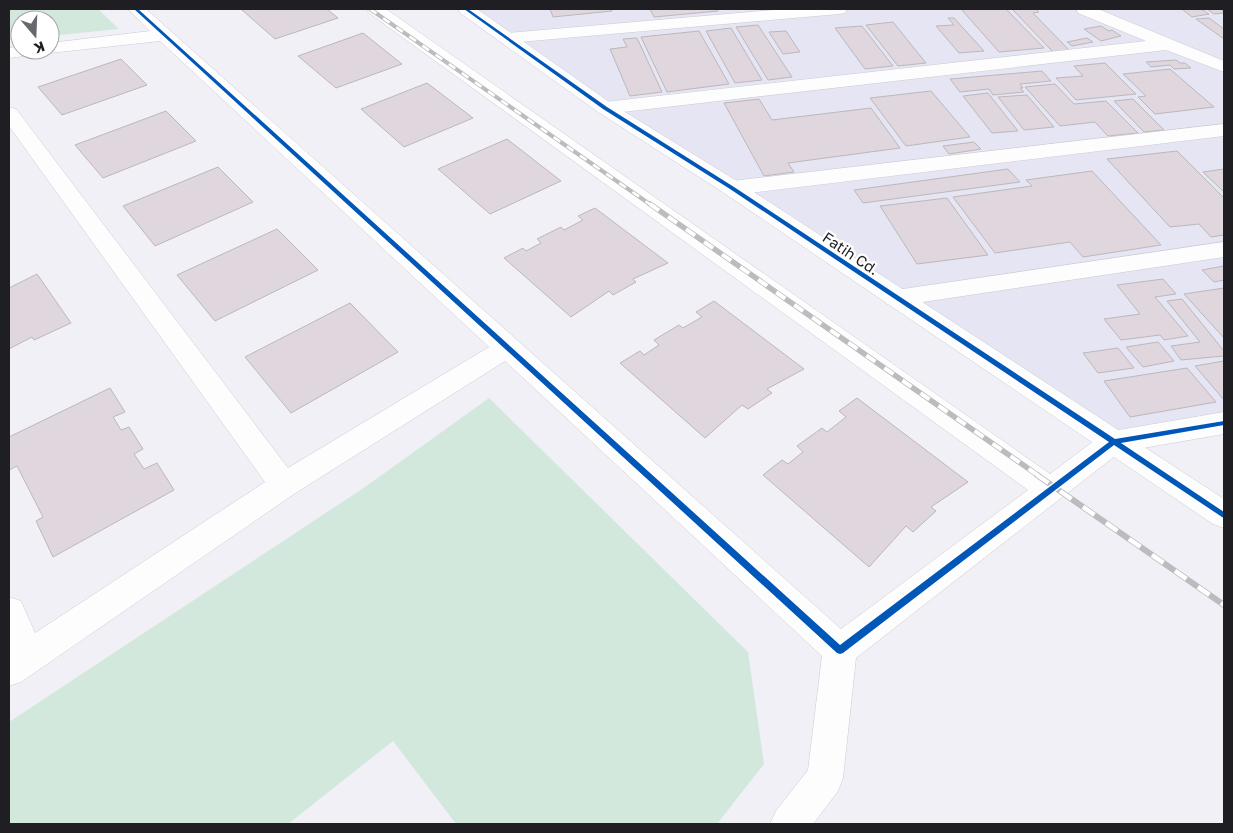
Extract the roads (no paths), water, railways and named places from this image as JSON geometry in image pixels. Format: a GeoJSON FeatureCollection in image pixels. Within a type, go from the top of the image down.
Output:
{"type":"FeatureCollection","features":[{"type":"Feature","properties":{"kind":"street"},"geometry":{"type":"LineString","coordinates":[[136,9],[840,650]]}},
{"type":"Feature","properties":{"kind":"street"},"geometry":{"type":"LineString","coordinates":[[375,9],[1050,490]]}},
{"type":"Feature","properties":{"kind":"street","name":"Fatih Cd."},"geometry":{"type":"LineString","coordinates":[[466,9],[605,108],[732,188],[1224,515]]}},
{"type":"Feature","properties":{"kind":"street"},"geometry":{"type":"LineString","coordinates":[[508,38],[839,9]]}},
{"type":"Feature","properties":{"kind":"street"},"geometry":{"type":"LineString","coordinates":[[1084,9],[1224,67]]}},
{"type":"Feature","properties":{"kind":"street"},"geometry":{"type":"LineString","coordinates":[[60,47],[164,35]]}},
{"type":"Feature","properties":{"kind":"street"},"geometry":{"type":"LineString","coordinates":[[605,108],[1168,44]]}},
{"type":"Feature","properties":{"kind":"street"},"geometry":{"type":"LineString","coordinates":[[9,113],[284,485]]}},
{"type":"Feature","properties":{"kind":"street"},"geometry":{"type":"LineString","coordinates":[[732,188],[1224,130]]}},
{"type":"Feature","properties":{"kind":"street"},"geometry":{"type":"LineString","coordinates":[[896,298],[1224,249]]}},
{"type":"Feature","properties":{"kind":"street"},"geometry":{"type":"LineString","coordinates":[[9,612],[19,663],[284,485],[507,348]]}},
{"type":"Feature","properties":{"kind":"street"},"geometry":{"type":"LineString","coordinates":[[789,824],[825,778],[840,650],[1113,442],[1224,423]]}},
{"type":"Feature","properties":{"kind":"railway"},"geometry":{"type":"LineString","coordinates":[[370,9],[651,205]]}},
{"type":"Feature","properties":{"kind":"railway"},"geometry":{"type":"LineString","coordinates":[[650,204],[1039,476]]}},
{"type":"Feature","properties":{"kind":"railway"},"geometry":{"type":"LineString","coordinates":[[1037,475],[1224,605]]}}]}
